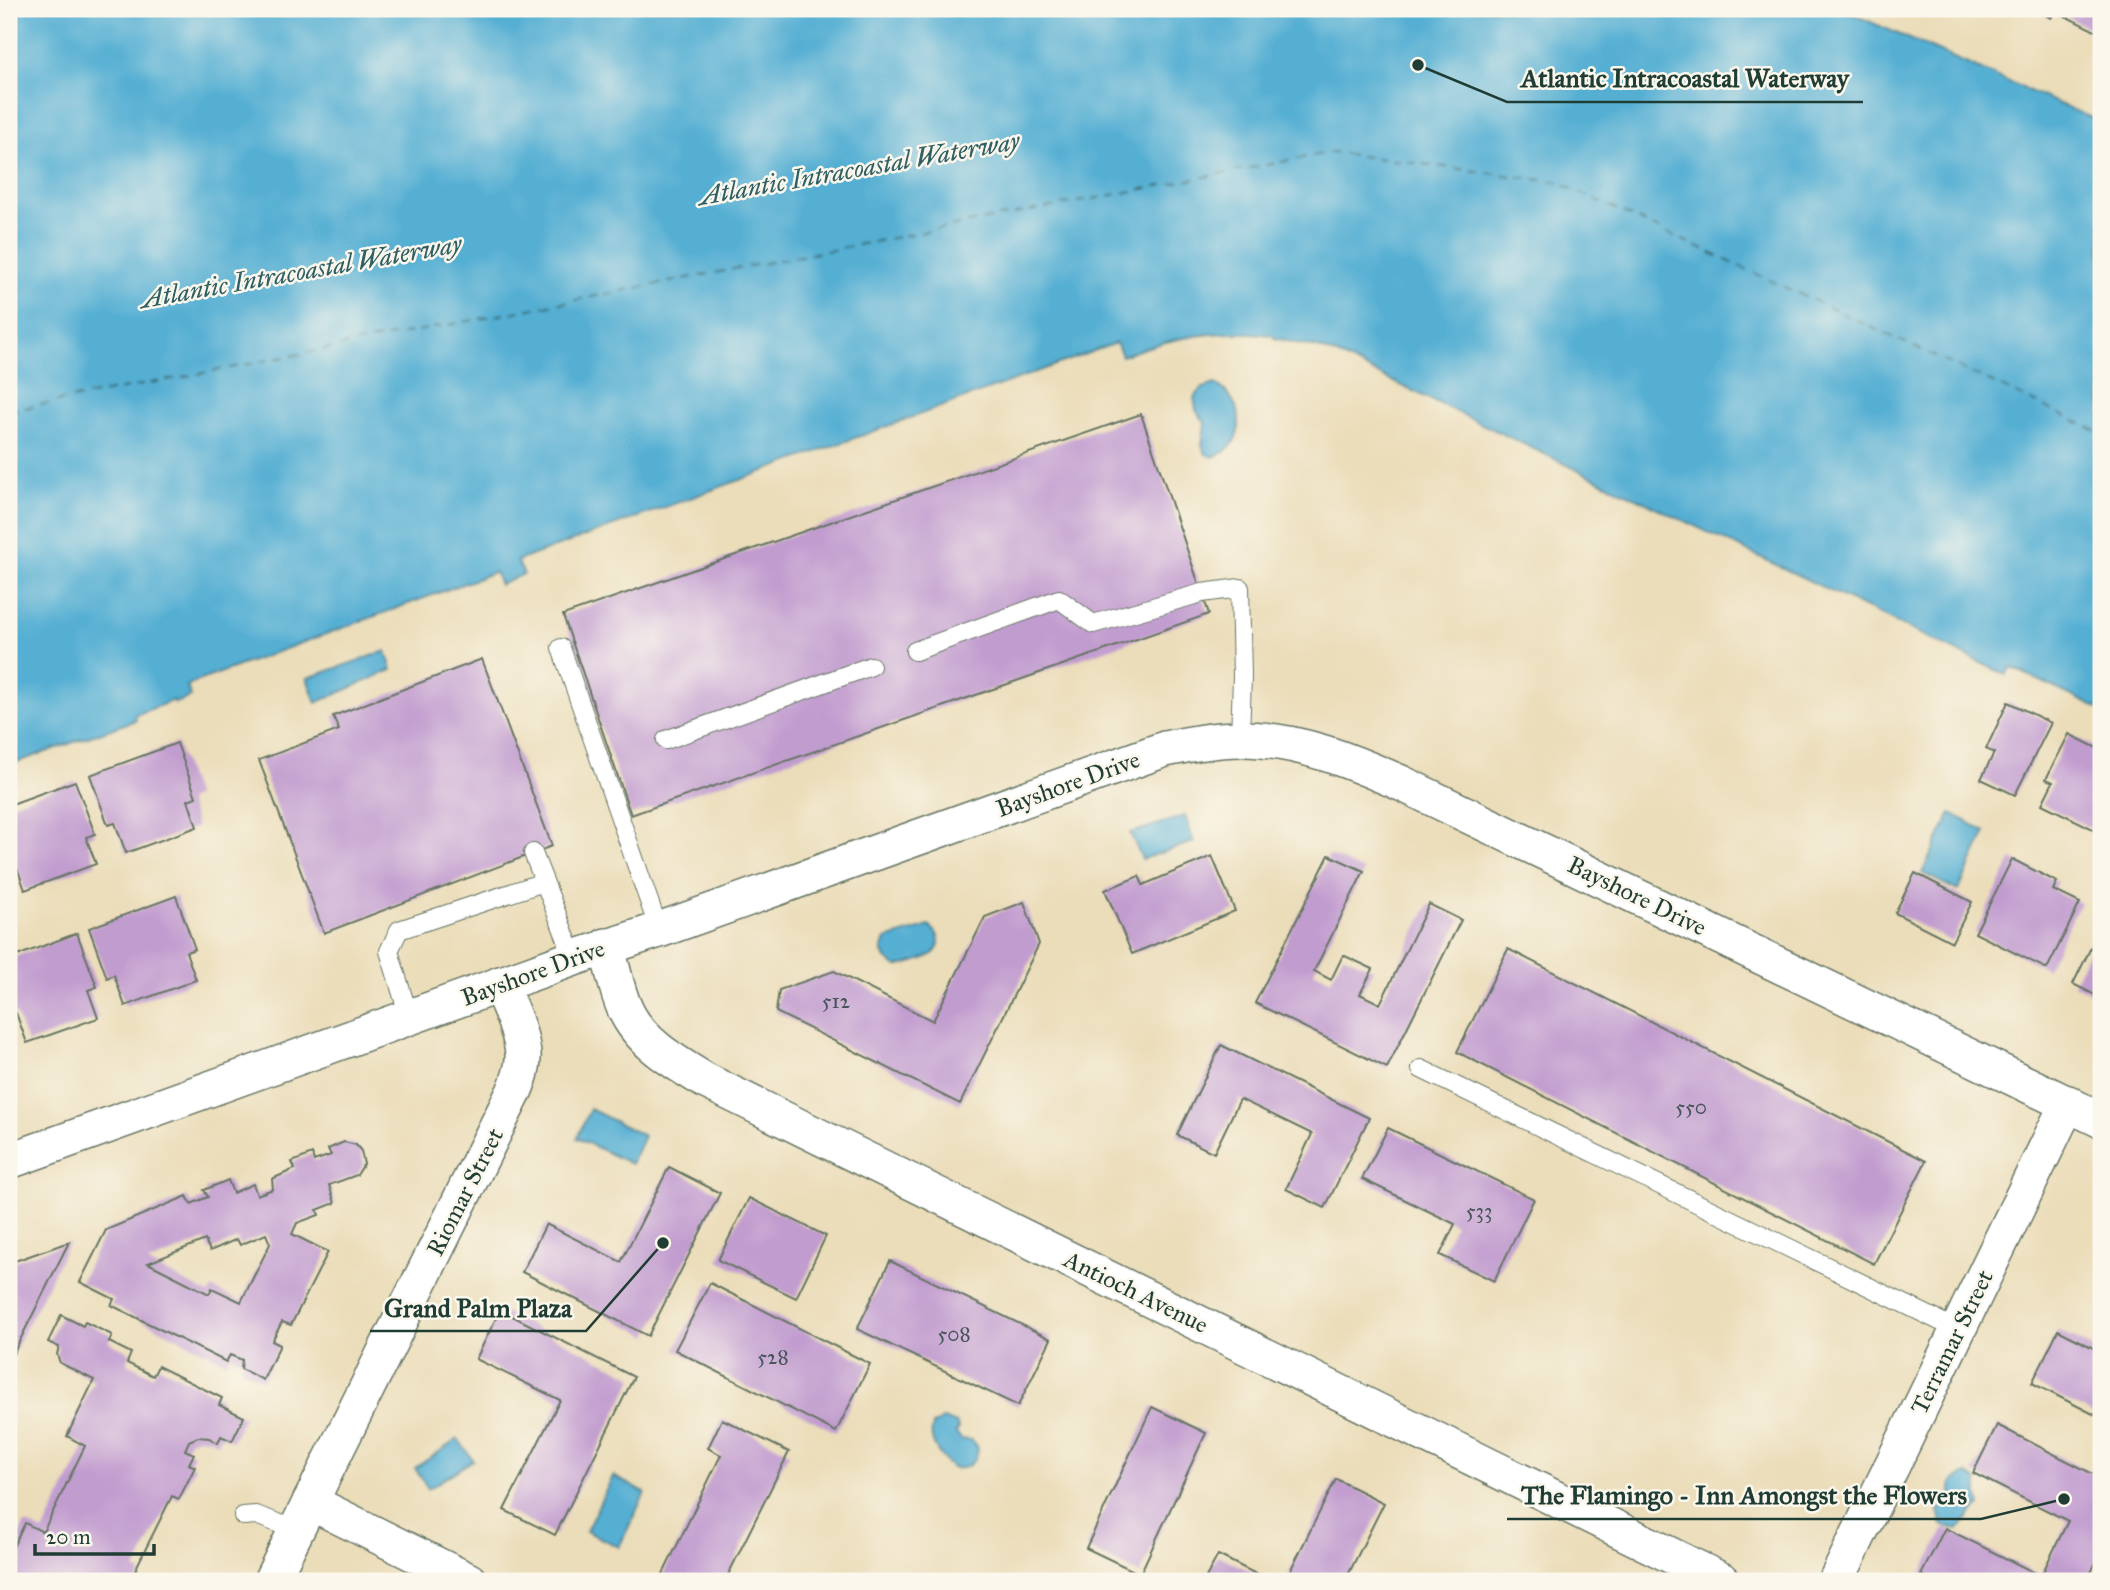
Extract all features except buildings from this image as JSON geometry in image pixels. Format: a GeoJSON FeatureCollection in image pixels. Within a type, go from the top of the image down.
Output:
{"type":"FeatureCollection","features":[{"type":"Feature","properties":{"kind":"street","name":"Bayshore Drive"},"geometry":{"type":"LineString","coordinates":[[9,1161],[606,946],[659,930],[1165,750],[1200,742],[1240,739],[1280,742],[1319,751],[1402,783],[2101,1120]]}},
{"type":"Feature","properties":{"kind":"street","name":"Antioch Avenue"},"geometry":{"type":"LineString","coordinates":[[606,946],[625,1010],[639,1030],[658,1049],[706,1080],[1723,1581]]}},
{"type":"Feature","properties":{"kind":"street","name":"Riomar Street"},"geometry":{"type":"LineString","coordinates":[[271,1581],[514,1092],[524,1055],[500,984]]}},
{"type":"Feature","properties":{"kind":"street","name":"Terramar Street"},"geometry":{"type":"LineString","coordinates":[[1836,1581],[2068,1103]]}},
{"type":"Feature","properties":{"kind":"street"},"geometry":{"type":"LineString","coordinates":[[303,1516],[469,1581]]}},
{"type":"Feature","properties":{"kind":"lane"},"geometry":{"type":"LineString","coordinates":[[915,651],[1059,599],[1093,624],[1202,593],[1240,588],[1240,739]]}},
{"type":"Feature","properties":{"kind":"lane"},"geometry":{"type":"LineString","coordinates":[[561,648],[659,930]]}},
{"type":"Feature","properties":{"kind":"lane"},"geometry":{"type":"LineString","coordinates":[[666,740],[871,666]]}},
{"type":"Feature","properties":{"kind":"lane"},"geometry":{"type":"LineString","coordinates":[[533,853],[574,958]]}},
{"type":"Feature","properties":{"kind":"lane"},"geometry":{"type":"LineString","coordinates":[[409,1017],[389,951],[399,930],[544,882]]}},
{"type":"Feature","properties":{"kind":"lane"},"geometry":{"type":"LineString","coordinates":[[1421,1069],[1958,1330]]}},
{"type":"Feature","properties":{"kind":"lane"},"geometry":{"type":"LineString","coordinates":[[243,1516],[303,1516]]}},
{"type":"Feature","properties":{"kind":"water"},"geometry":{"type":"Polygon","coordinates":[[[9,9],[1845,9],[2101,122],[2101,710],[2011,667],[2006,675],[1344,358],[1322,349],[1274,338],[1273,335],[1233,333],[1178,339],[1122,356],[1116,343],[517,561],[524,574],[500,585],[495,572],[195,682],[187,686],[191,697],[175,703],[174,700],[135,715],[136,720],[9,765],[9,9]]]}},
{"type":"Feature","properties":{"kind":"water"},"geometry":{"type":"Polygon","coordinates":[[[1215,384],[1233,401],[1239,423],[1232,444],[1224,452],[1212,457],[1205,453],[1202,445],[1205,423],[1196,410],[1194,397],[1203,388],[1215,384]]]}},
{"type":"Feature","properties":{"kind":"water"},"geometry":{"type":"Polygon","coordinates":[[[386,651],[392,670],[316,703],[307,678],[386,651]]]}},
{"type":"Feature","properties":{"kind":"water"},"geometry":{"type":"Polygon","coordinates":[[[1951,813],[1986,832],[1958,891],[1922,873],[1951,813]]]}},
{"type":"Feature","properties":{"kind":"water"},"geometry":{"type":"Polygon","coordinates":[[[1185,816],[1194,842],[1142,859],[1130,833],[1185,816]]]}},
{"type":"Feature","properties":{"kind":"water"},"geometry":{"type":"Polygon","coordinates":[[[929,926],[939,940],[935,952],[930,956],[897,967],[886,959],[882,950],[886,939],[929,926]]]}},
{"type":"Feature","properties":{"kind":"water"},"geometry":{"type":"Polygon","coordinates":[[[590,1109],[644,1136],[631,1164],[577,1138],[590,1109]]]}},
{"type":"Feature","properties":{"kind":"water"},"geometry":{"type":"Polygon","coordinates":[[[943,1419],[957,1424],[956,1433],[961,1439],[971,1440],[978,1448],[975,1458],[966,1467],[952,1468],[933,1443],[933,1425],[943,1419]]]}},
{"type":"Feature","properties":{"kind":"water"},"geometry":{"type":"Polygon","coordinates":[[[458,1439],[473,1460],[428,1489],[415,1468],[458,1439]]]}},
{"type":"Feature","properties":{"kind":"water"},"geometry":{"type":"Polygon","coordinates":[[[1967,1474],[1978,1481],[1981,1506],[1958,1530],[1942,1525],[1938,1511],[1951,1495],[1951,1483],[1967,1474]]]}},
{"type":"Feature","properties":{"kind":"water"},"geometry":{"type":"Polygon","coordinates":[[[613,1476],[645,1493],[619,1547],[586,1531],[613,1476]]]}},
{"type":"Feature","properties":{"kind":"ferry route"},"geometry":{"type":"LineString","coordinates":[[9,411],[1332,152],[1557,182],[2101,433]]}},
{"type":"Feature","properties":{"kind":"place","name":"Atlantic Intracoastal Waterway"},"geometry":{"type":"Point","coordinates":[1418,65]}},
{"type":"Feature","properties":{"kind":"place","name":"Grand Palm Plaza"},"geometry":{"type":"Point","coordinates":[663,1243]}},
{"type":"Feature","properties":{"kind":"place","name":"The Flamingo - Inn Amongst the Flowers"},"geometry":{"type":"Point","coordinates":[2064,1499]}}]}
